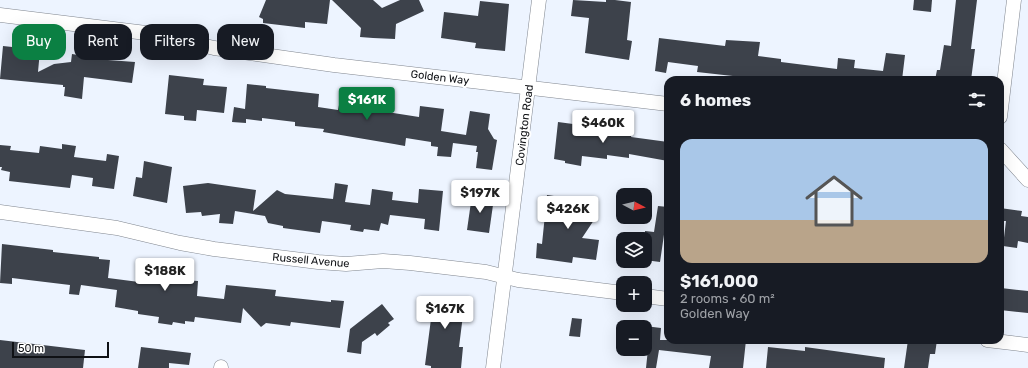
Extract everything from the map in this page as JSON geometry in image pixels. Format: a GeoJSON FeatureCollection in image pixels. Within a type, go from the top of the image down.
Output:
{"type":"FeatureCollection","features":[{"type":"Feature","properties":{"kind":"street","name":"Covington Road"},"geometry":{"type":"LineString","coordinates":[[493,368],[539,0]]}},
{"type":"Feature","properties":{"kind":"street"},"geometry":{"type":"LineString","coordinates":[[1004,83],[1014,0]]}},
{"type":"Feature","properties":{"kind":"street","name":"Golden Way"},"geometry":{"type":"LineString","coordinates":[[0,15],[154,34],[214,48],[334,65],[664,104]]}},
{"type":"Feature","properties":{"kind":"street"},"geometry":{"type":"LineString","coordinates":[[1004,153],[1028,180]]}},
{"type":"Feature","properties":{"kind":"street","name":"Russell Avenue"},"geometry":{"type":"LineString","coordinates":[[0,212],[117,228],[180,243],[221,250],[339,264],[410,262],[486,272],[518,280],[616,292]]}},
{"type":"Feature","properties":{"kind":"street"},"geometry":{"type":"LineString","coordinates":[[652,297],[664,298]]}},
{"type":"Feature","properties":{"kind":"street"},"geometry":{"type":"LineString","coordinates":[[1004,342],[1028,345]]}},
{"type":"Feature","properties":{"kind":"building"},"geometry":{"type":"Polygon","coordinates":[[[266,0],[330,0],[327,24],[305,22],[305,28],[263,23],[263,19],[259,17],[266,0]]]}},
{"type":"Feature","properties":{"kind":"building"},"geometry":{"type":"Polygon","coordinates":[[[332,0],[373,0],[382,8],[400,0],[419,0],[424,11],[396,24],[395,39],[360,37],[361,28],[332,0]]]}},
{"type":"Feature","properties":{"kind":"building"},"geometry":{"type":"Polygon","coordinates":[[[573,0],[606,2],[606,0],[615,0],[631,2],[627,40],[632,41],[629,60],[585,53],[589,18],[571,16],[573,0]]]}},
{"type":"Feature","properties":{"kind":"building"},"geometry":{"type":"Polygon","coordinates":[[[914,0],[932,0],[931,12],[913,10],[914,0]]]}},
{"type":"Feature","properties":{"kind":"building"},"geometry":{"type":"Polygon","coordinates":[[[956,0],[977,0],[971,49],[975,49],[972,76],[936,76],[937,70],[940,70],[944,45],[951,46],[956,0]]]}},
{"type":"Feature","properties":{"kind":"building"},"geometry":{"type":"Polygon","coordinates":[[[480,1],[509,4],[505,51],[475,48],[476,43],[441,38],[444,12],[478,16],[480,1]]]}},
{"type":"Feature","properties":{"kind":"building"},"geometry":{"type":"Polygon","coordinates":[[[659,38],[725,46],[726,40],[760,42],[758,56],[781,59],[781,62],[837,69],[838,58],[855,60],[854,68],[883,71],[886,53],[905,55],[902,76],[733,76],[697,72],[698,66],[668,62],[666,73],[655,71],[659,38]]]}},
{"type":"Feature","properties":{"kind":"building"},"geometry":{"type":"Polygon","coordinates":[[[3,46],[12,47],[12,60],[39,60],[38,72],[54,64],[71,62],[72,54],[74,54],[74,60],[135,62],[132,83],[84,77],[82,99],[64,96],[65,87],[63,87],[63,85],[0,79],[3,46]]]}},
{"type":"Feature","properties":{"kind":"building"},"geometry":{"type":"Polygon","coordinates":[[[169,75],[204,79],[203,85],[227,87],[224,113],[197,110],[196,121],[184,120],[184,116],[165,114],[169,75]]]}},
{"type":"Feature","properties":{"kind":"building"},"geometry":{"type":"Polygon","coordinates":[[[247,84],[266,86],[266,88],[319,94],[318,107],[338,110],[341,95],[388,103],[387,112],[419,117],[420,106],[444,109],[441,131],[466,135],[470,111],[490,114],[488,129],[494,139],[497,140],[492,170],[476,168],[478,152],[476,152],[477,146],[453,143],[451,157],[437,156],[438,147],[431,146],[431,142],[406,138],[405,146],[323,132],[324,129],[295,126],[295,122],[262,118],[262,121],[246,119],[246,123],[232,122],[234,107],[245,109],[247,84]]]}},
{"type":"Feature","properties":{"kind":"building"},"geometry":{"type":"Polygon","coordinates":[[[573,121],[587,123],[586,130],[606,133],[607,130],[619,132],[619,129],[632,130],[631,137],[664,141],[664,160],[629,154],[629,158],[607,155],[607,159],[582,156],[581,166],[554,159],[558,122],[573,124],[573,121]]]}},
{"type":"Feature","properties":{"kind":"building"},"geometry":{"type":"Polygon","coordinates":[[[62,144],[76,146],[74,157],[106,161],[107,154],[119,156],[114,189],[92,186],[93,178],[72,175],[70,188],[9,181],[10,172],[1,170],[0,145],[11,146],[10,150],[39,153],[40,146],[62,149],[62,144]]]}},
{"type":"Feature","properties":{"kind":"building"},"geometry":{"type":"Polygon","coordinates":[[[144,161],[172,167],[167,203],[133,196],[136,177],[142,178],[144,161]]]}},
{"type":"Feature","properties":{"kind":"building"},"geometry":{"type":"Polygon","coordinates":[[[208,183],[256,190],[253,211],[277,190],[285,194],[333,199],[335,183],[348,185],[345,202],[370,205],[372,189],[393,192],[392,200],[418,203],[419,189],[443,191],[439,231],[424,229],[425,219],[390,215],[388,225],[381,223],[379,231],[364,229],[363,232],[350,230],[351,225],[322,221],[320,233],[283,228],[283,226],[268,223],[265,216],[235,211],[233,224],[219,223],[220,214],[202,216],[201,212],[186,213],[183,186],[208,183]]]}},
{"type":"Feature","properties":{"kind":"building"},"geometry":{"type":"Polygon","coordinates":[[[472,195],[494,198],[489,233],[467,230],[472,195]]]}},
{"type":"Feature","properties":{"kind":"building"},"geometry":{"type":"Polygon","coordinates":[[[547,195],[596,202],[594,220],[582,238],[599,240],[596,260],[573,257],[572,263],[536,258],[537,243],[542,244],[547,195]]]}},
{"type":"Feature","properties":{"kind":"building"},"geometry":{"type":"Polygon","coordinates":[[[658,206],[664,207],[664,235],[660,262],[652,261],[652,232],[645,231],[654,232],[658,206]]]}},
{"type":"Feature","properties":{"kind":"building"},"geometry":{"type":"Polygon","coordinates":[[[1004,209],[1022,211],[1021,216],[1028,217],[1028,243],[1018,241],[1017,248],[1004,246],[1006,221],[1004,221],[1004,209]]]}},
{"type":"Feature","properties":{"kind":"building"},"geometry":{"type":"Polygon","coordinates":[[[2,244],[53,250],[53,252],[99,257],[99,259],[110,260],[108,278],[139,282],[140,268],[155,270],[154,278],[198,281],[197,296],[224,299],[226,285],[276,290],[275,296],[331,302],[331,300],[344,301],[340,328],[291,322],[290,326],[266,323],[261,327],[243,308],[241,323],[195,317],[194,322],[185,321],[185,324],[173,322],[172,325],[158,323],[159,317],[138,314],[138,311],[115,307],[117,290],[81,285],[79,295],[69,294],[70,285],[12,278],[12,284],[0,283],[2,244]]]}},
{"type":"Feature","properties":{"kind":"building"},"geometry":{"type":"Polygon","coordinates":[[[1004,288],[1028,291],[1028,313],[1004,310],[1004,288]]]}},
{"type":"Feature","properties":{"kind":"building"},"geometry":{"type":"Polygon","coordinates":[[[452,296],[473,298],[471,315],[464,314],[462,323],[459,347],[463,347],[461,368],[431,368],[431,366],[425,365],[431,319],[418,318],[420,297],[451,301],[452,296]]]}},
{"type":"Feature","properties":{"kind":"building"},"geometry":{"type":"Polygon","coordinates":[[[382,304],[394,319],[388,323],[390,325],[377,336],[375,333],[362,342],[361,354],[347,352],[350,329],[382,304]]]}},
{"type":"Feature","properties":{"kind":"building"},"geometry":{"type":"Polygon","coordinates":[[[572,318],[582,319],[580,337],[569,336],[572,318]]]}},
{"type":"Feature","properties":{"kind":"building"},"geometry":{"type":"Polygon","coordinates":[[[652,327],[661,328],[660,340],[664,340],[664,344],[746,344],[743,368],[709,368],[711,356],[659,350],[656,368],[646,368],[647,356],[652,356],[652,327]]]}},
{"type":"Feature","properties":{"kind":"building"},"geometry":{"type":"Polygon","coordinates":[[[0,340],[85,350],[83,368],[0,368],[0,340]]]}},
{"type":"Feature","properties":{"kind":"building"},"geometry":{"type":"Polygon","coordinates":[[[907,344],[936,344],[935,354],[930,354],[928,368],[904,368],[907,344]]]}},
{"type":"Feature","properties":{"kind":"building"},"geometry":{"type":"Polygon","coordinates":[[[141,347],[191,353],[189,365],[169,363],[169,368],[138,368],[141,347]]]}},
{"type":"Feature","properties":{"kind":"building"},"geometry":{"type":"Polygon","coordinates":[[[768,347],[805,351],[805,347],[885,358],[884,368],[766,368],[768,347]]]}}]}
